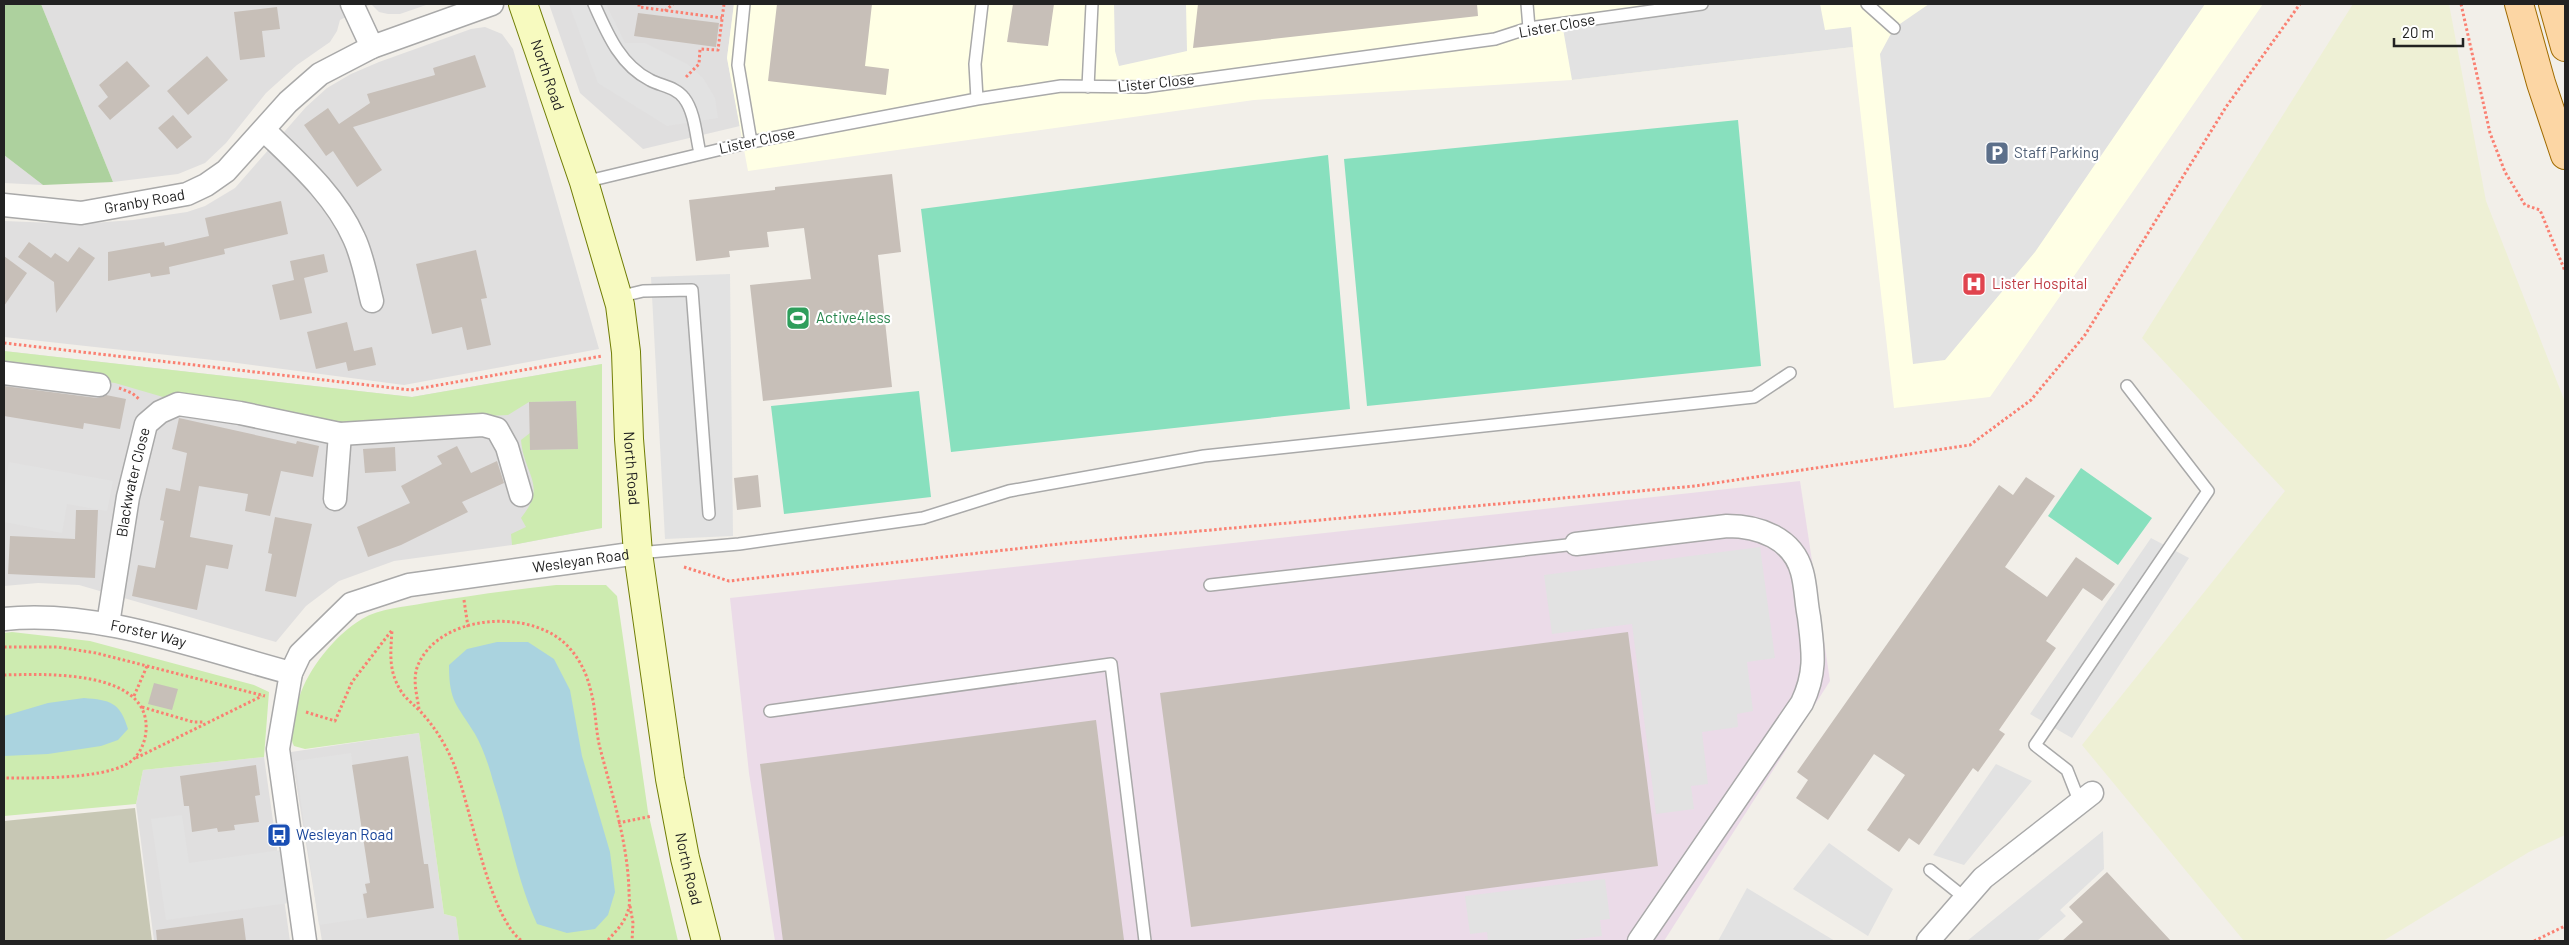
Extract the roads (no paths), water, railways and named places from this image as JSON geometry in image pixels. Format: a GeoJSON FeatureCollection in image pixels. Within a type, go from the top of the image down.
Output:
{"type":"FeatureCollection","features":[{"type":"Feature","properties":{"kind":"main road","name":"North Road"},"geometry":{"type":"LineString","coordinates":[[524,4],[584,182],[618,297],[626,352],[629,438],[638,553],[676,811],[706,941]]}},
{"type":"Feature","properties":{"kind":"main road"},"geometry":{"type":"LineString","coordinates":[[2519,4],[2541,83],[2565,155]]}},
{"type":"Feature","properties":{"kind":"main road"},"geometry":{"type":"LineString","coordinates":[[2553,4],[2565,47]]}},
{"type":"Feature","properties":{"kind":"street"},"geometry":{"type":"LineString","coordinates":[[352,4],[372,47]]}},
{"type":"Feature","properties":{"kind":"street","name":"Granby Road"},"geometry":{"type":"LineString","coordinates":[[4,205],[82,213],[187,194],[206,185],[226,170],[288,102],[320,74],[372,47],[492,4]]}},
{"type":"Feature","properties":{"kind":"street"},"geometry":{"type":"LineString","coordinates":[[264,130],[311,175],[342,218],[354,238],[372,301]]}},
{"type":"Feature","properties":{"kind":"street"},"geometry":{"type":"LineString","coordinates":[[4,373],[99,385]]}},
{"type":"Feature","properties":{"kind":"street","name":"Blackwater Close"},"geometry":{"type":"LineString","coordinates":[[108,624],[128,497],[146,424],[155,416],[178,404],[240,413],[340,434],[482,425],[497,429],[507,447],[520,495]]}},
{"type":"Feature","properties":{"kind":"street"},"geometry":{"type":"LineString","coordinates":[[335,499],[340,434]]}},
{"type":"Feature","properties":{"kind":"street"},"geometry":{"type":"LineString","coordinates":[[1576,544],[1727,526],[1741,526],[1756,528],[1784,544],[1795,556],[1802,571],[1813,652],[1811,684],[1802,703],[1639,941]]}},
{"type":"Feature","properties":{"kind":"street","name":"Wesleyan Road"},"geometry":{"type":"LineString","coordinates":[[305,941],[278,749],[291,673],[300,654],[351,604],[409,584],[638,553]]}},
{"type":"Feature","properties":{"kind":"street","name":"Forster Way"},"geometry":{"type":"LineString","coordinates":[[4,619],[32,616],[108,624],[291,673]]}},
{"type":"Feature","properties":{"kind":"street"},"geometry":{"type":"LineString","coordinates":[[1928,941],[1983,878],[2086,798]]}},
{"type":"Feature","properties":{"kind":"lane"},"geometry":{"type":"LineString","coordinates":[[594,4],[617,50],[634,70],[684,98],[692,115],[700,153]]}},
{"type":"Feature","properties":{"kind":"lane"},"geometry":{"type":"LineString","coordinates":[[744,4],[738,64],[751,142]]}},
{"type":"Feature","properties":{"kind":"lane"},"geometry":{"type":"LineString","coordinates":[[977,99],[975,64],[982,4]]}},
{"type":"Feature","properties":{"kind":"lane"},"geometry":{"type":"LineString","coordinates":[[1088,88],[1092,4]]}},
{"type":"Feature","properties":{"kind":"lane"},"geometry":{"type":"LineString","coordinates":[[1527,4],[1529,28]]}},
{"type":"Feature","properties":{"kind":"lane","name":"Lister Close"},"geometry":{"type":"LineString","coordinates":[[584,182],[751,142],[977,99],[1061,86],[1088,88],[1144,87],[1495,39],[1529,28],[1632,9],[1702,4]]}},
{"type":"Feature","properties":{"kind":"lane"},"geometry":{"type":"LineString","coordinates":[[1867,4],[1894,28]]}},
{"type":"Feature","properties":{"kind":"lane"},"geometry":{"type":"LineString","coordinates":[[618,297],[643,291],[692,290],[709,514]]}},
{"type":"Feature","properties":{"kind":"lane"},"geometry":{"type":"LineString","coordinates":[[638,553],[739,544],[922,518],[1009,491],[1204,456],[1754,397],[1790,373]]}},
{"type":"Feature","properties":{"kind":"lane"},"geometry":{"type":"LineString","coordinates":[[2086,798],[2067,770],[2034,745],[2208,491],[2126,386]]}},
{"type":"Feature","properties":{"kind":"lane"},"geometry":{"type":"LineString","coordinates":[[1210,585],[1576,544]]}},
{"type":"Feature","properties":{"kind":"lane"},"geometry":{"type":"LineString","coordinates":[[770,711],[1111,664],[1145,941]]}},
{"type":"Feature","properties":{"kind":"lane"},"geometry":{"type":"LineString","coordinates":[[1930,870],[1965,898]]}},
{"type":"Feature","properties":{"kind":"water"},"geometry":{"type":"Polygon","coordinates":[[[497,642],[528,642],[554,659],[570,690],[582,756],[610,852],[615,892],[608,915],[595,929],[567,933],[537,924],[518,871],[486,757],[475,734],[452,696],[449,665],[467,649],[497,642]]]}},
{"type":"Feature","properties":{"kind":"water"},"geometry":{"type":"Polygon","coordinates":[[[84,698],[101,700],[113,704],[117,708],[125,720],[128,729],[118,740],[101,746],[48,754],[4,756],[4,716],[48,703],[84,698]]]}},
{"type":"Feature","properties":{"kind":"place","name":"Staff Parking"},"geometry":{"type":"Point","coordinates":[1997,153]}},
{"type":"Feature","properties":{"kind":"place","name":"Lister Hospital"},"geometry":{"type":"Point","coordinates":[1974,284]}},
{"type":"Feature","properties":{"kind":"place","name":"Active4less"},"geometry":{"type":"Point","coordinates":[798,318]}},
{"type":"Feature","properties":{"kind":"place","name":"Wesleyan Road"},"geometry":{"type":"Point","coordinates":[279,835]}}]}
